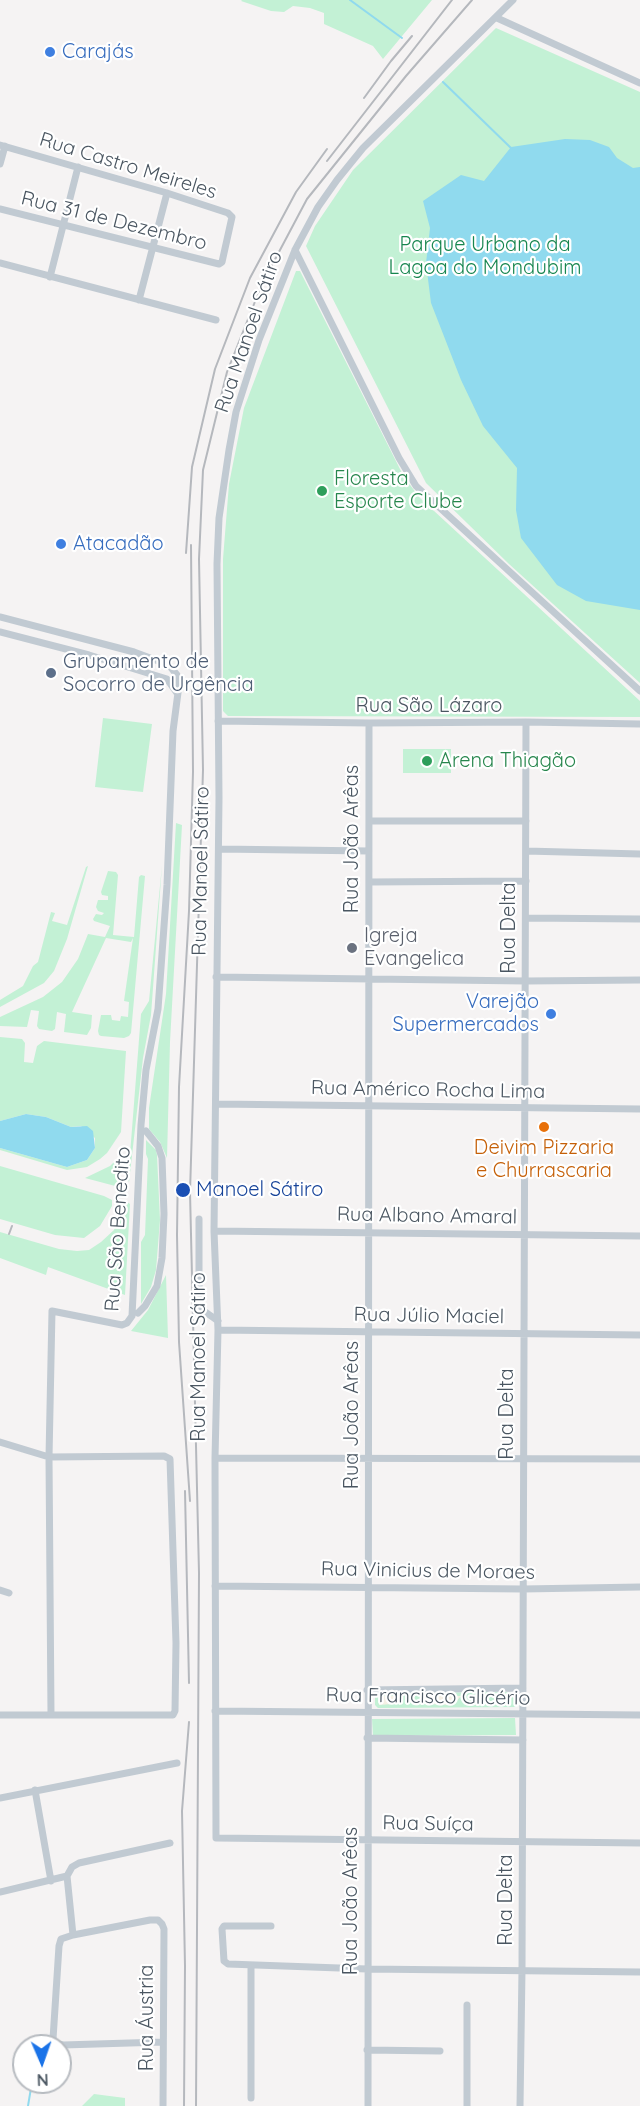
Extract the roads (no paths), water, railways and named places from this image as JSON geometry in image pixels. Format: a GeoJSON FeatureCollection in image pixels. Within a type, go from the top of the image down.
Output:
{"type":"FeatureCollection","features":[{"type":"Feature","properties":{"kind":"street","name":"Rua Manoel Sátiro"},"geometry":{"type":"LineString","coordinates":[[216,1838],[215,1458],[218,1321],[214,1231],[219,849],[219,518],[229,450],[236,412],[259,340],[295,250],[318,207],[363,148],[513,0]]}},
{"type":"Feature","properties":{"kind":"street"},"geometry":{"type":"LineString","coordinates":[[497,18],[640,83]]}},
{"type":"Feature","properties":{"kind":"street"},"geometry":{"type":"LineString","coordinates":[[0,164],[3,146]]}},
{"type":"Feature","properties":{"kind":"street","name":"Rua Castro Meireles"},"geometry":{"type":"LineString","coordinates":[[3,146],[167,193],[232,215],[220,264]]}},
{"type":"Feature","properties":{"kind":"street"},"geometry":{"type":"LineString","coordinates":[[50,277],[78,167]]}},
{"type":"Feature","properties":{"kind":"street"},"geometry":{"type":"LineString","coordinates":[[139,300],[167,193]]}},
{"type":"Feature","properties":{"kind":"street","name":"Rua 31 de Dezembro"},"geometry":{"type":"LineString","coordinates":[[0,209],[152,249],[220,264]]}},
{"type":"Feature","properties":{"kind":"street"},"geometry":{"type":"LineString","coordinates":[[295,250],[399,458],[416,486],[640,691]]}},
{"type":"Feature","properties":{"kind":"street"},"geometry":{"type":"LineString","coordinates":[[0,263],[216,320]]}},
{"type":"Feature","properties":{"kind":"street"},"geometry":{"type":"LineString","coordinates":[[0,617],[134,652],[169,665],[177,675],[179,685],[177,693]]}},
{"type":"Feature","properties":{"kind":"street"},"geometry":{"type":"LineString","coordinates":[[0,632],[89,655],[167,680],[177,693]]}},
{"type":"Feature","properties":{"kind":"street"},"geometry":{"type":"LineString","coordinates":[[89,655],[92,641]]}},
{"type":"Feature","properties":{"kind":"street","name":"Rua São Benedito"},"geometry":{"type":"LineString","coordinates":[[51,1715],[49,1456],[52,1311],[122,1325],[127,1323],[132,1316],[141,1125],[146,1070],[158,1009],[177,693]]}},
{"type":"Feature","properties":{"kind":"street","name":"Rua São Lázaro"},"geometry":{"type":"LineString","coordinates":[[218,722],[640,724]]}},
{"type":"Feature","properties":{"kind":"street","name":"Rua Delta"},"geometry":{"type":"LineString","coordinates":[[520,2106],[523,1841],[526,722]]}},
{"type":"Feature","properties":{"kind":"street","name":"Rua João Arêas"},"geometry":{"type":"LineString","coordinates":[[368,2106],[369,723]]}},
{"type":"Feature","properties":{"kind":"street"},"geometry":{"type":"LineString","coordinates":[[369,821],[526,821]]}},
{"type":"Feature","properties":{"kind":"street"},"geometry":{"type":"LineString","coordinates":[[219,849],[369,851]]}},
{"type":"Feature","properties":{"kind":"street"},"geometry":{"type":"LineString","coordinates":[[526,851],[640,854]]}},
{"type":"Feature","properties":{"kind":"street"},"geometry":{"type":"LineString","coordinates":[[369,882],[526,881]]}},
{"type":"Feature","properties":{"kind":"street"},"geometry":{"type":"LineString","coordinates":[[526,918],[640,919]]}},
{"type":"Feature","properties":{"kind":"street"},"geometry":{"type":"LineString","coordinates":[[216,977],[525,981],[640,980]]}},
{"type":"Feature","properties":{"kind":"street","name":"Rua Américo Rocha Lima"},"geometry":{"type":"LineString","coordinates":[[216,1104],[640,1109]]}},
{"type":"Feature","properties":{"kind":"street"},"geometry":{"type":"LineString","coordinates":[[138,1313],[157,1286],[162,1258],[164,1214],[162,1158],[158,1146],[146,1131]]}},
{"type":"Feature","properties":{"kind":"street"},"geometry":{"type":"LineString","coordinates":[[200,1219],[199,1302],[204,1311],[218,1321]]}},
{"type":"Feature","properties":{"kind":"street","name":"Rua Albano Amaral"},"geometry":{"type":"LineString","coordinates":[[214,1231],[640,1236]]}},
{"type":"Feature","properties":{"kind":"street","name":"Rua Júlio Maciel"},"geometry":{"type":"LineString","coordinates":[[218,1330],[640,1335]]}},
{"type":"Feature","properties":{"kind":"street"},"geometry":{"type":"LineString","coordinates":[[0,1442],[49,1456]]}},
{"type":"Feature","properties":{"kind":"street","name":"Rua Manoel Sátiro"},"geometry":{"type":"LineString","coordinates":[[49,1456],[164,1456],[171,1461],[176,1643],[176,1711],[173,1715],[51,1715]]}},
{"type":"Feature","properties":{"kind":"street"},"geometry":{"type":"LineString","coordinates":[[215,1458],[640,1459]]}},
{"type":"Feature","properties":{"kind":"street","name":"Rua Vinicius de Moraes"},"geometry":{"type":"LineString","coordinates":[[216,1586],[640,1587]]}},
{"type":"Feature","properties":{"kind":"street"},"geometry":{"type":"LineString","coordinates":[[0,1590],[9,1593]]}},
{"type":"Feature","properties":{"kind":"street","name":"Rua Francisco Glicério"},"geometry":{"type":"LineString","coordinates":[[367,1690],[523,1688]]}},
{"type":"Feature","properties":{"kind":"street","name":"Rua Francisco Glicério"},"geometry":{"type":"LineString","coordinates":[[215,1711],[640,1715]]}},
{"type":"Feature","properties":{"kind":"street"},"geometry":{"type":"LineString","coordinates":[[0,1715],[51,1715]]}},
{"type":"Feature","properties":{"kind":"street","name":"Rua Francisco Glicério"},"geometry":{"type":"LineString","coordinates":[[367,1738],[523,1740]]}},
{"type":"Feature","properties":{"kind":"street"},"geometry":{"type":"LineString","coordinates":[[0,1798],[177,1763]]}},
{"type":"Feature","properties":{"kind":"street"},"geometry":{"type":"LineString","coordinates":[[35,1790],[51,1881]]}},
{"type":"Feature","properties":{"kind":"street","name":"Rua Suíça"},"geometry":{"type":"LineString","coordinates":[[216,1838],[640,1843]]}},
{"type":"Feature","properties":{"kind":"street"},"geometry":{"type":"LineString","coordinates":[[163,2042],[63,2045],[54,2043],[53,2039],[59,1946],[63,1938],[73,1935],[67,1876],[72,1867],[79,1863],[170,1843]]}},
{"type":"Feature","properties":{"kind":"street"},"geometry":{"type":"LineString","coordinates":[[0,1892],[67,1876]]}},
{"type":"Feature","properties":{"kind":"street","name":"Rua Áustria"},"geometry":{"type":"LineString","coordinates":[[73,1935],[150,1920],[159,1920],[164,1929],[163,2106]]}},
{"type":"Feature","properties":{"kind":"street"},"geometry":{"type":"LineString","coordinates":[[271,1926],[226,1926],[223,1928],[224,1961],[228,1964],[367,1969],[640,1972]]}},
{"type":"Feature","properties":{"kind":"street"},"geometry":{"type":"LineString","coordinates":[[250,1965],[251,2098]]}},
{"type":"Feature","properties":{"kind":"street"},"geometry":{"type":"LineString","coordinates":[[467,2005],[467,2106]]}},
{"type":"Feature","properties":{"kind":"street"},"geometry":{"type":"LineString","coordinates":[[367,2050],[440,2051]]}},
{"type":"Feature","properties":{"kind":"water"},"geometry":{"type":"Polygon","coordinates":[[[565,139],[590,140],[609,147],[617,158],[633,168],[640,167],[640,610],[586,601],[557,585],[521,538],[516,510],[517,468],[483,426],[461,380],[431,303],[426,263],[430,228],[423,201],[461,175],[484,181],[511,147],[565,139]]]}},
{"type":"Feature","properties":{"kind":"water"},"geometry":{"type":"Polygon","coordinates":[[[26,1114],[46,1117],[71,1127],[87,1126],[93,1131],[95,1148],[87,1160],[67,1167],[0,1148],[0,1121],[26,1114]]]}},
{"type":"Feature","properties":{"kind":"waterway"},"geometry":{"type":"LineString","coordinates":[[350,0],[402,38]]}},
{"type":"Feature","properties":{"kind":"waterway"},"geometry":{"type":"LineString","coordinates":[[443,82],[512,149]]}},
{"type":"Feature","properties":{"kind":"waterway"},"geometry":{"type":"LineString","coordinates":[[28,2106],[30,2094]]}},
{"type":"Feature","properties":{"kind":"railway"},"geometry":{"type":"LineString","coordinates":[[327,161],[452,0]]}},
{"type":"Feature","properties":{"kind":"railway"},"geometry":{"type":"LineString","coordinates":[[196,2106],[199,1573],[190,1192],[203,770],[199,559],[203,470],[227,372],[262,284],[307,199],[406,76],[472,0]]}},
{"type":"Feature","properties":{"kind":"railway"},"geometry":{"type":"LineString","coordinates":[[364,98],[412,36]]}},
{"type":"Feature","properties":{"kind":"railway"},"geometry":{"type":"LineString","coordinates":[[186,553],[192,467],[215,369],[250,278],[296,192],[327,149]]}},
{"type":"Feature","properties":{"kind":"railway"},"geometry":{"type":"LineString","coordinates":[[190,1501],[179,1342],[177,1235],[179,1087],[189,911],[193,772],[191,545]]}},
{"type":"Feature","properties":{"kind":"railway"},"geometry":{"type":"LineString","coordinates":[[9,1234],[12,1226]]}},
{"type":"Feature","properties":{"kind":"railway"},"geometry":{"type":"LineString","coordinates":[[185,1491],[189,1683]]}},
{"type":"Feature","properties":{"kind":"railway"},"geometry":{"type":"LineString","coordinates":[[184,2106],[185,1966],[182,1811],[189,1722]]}},
{"type":"Feature","properties":{"kind":"place","name":"Carajás"},"geometry":{"type":"Point","coordinates":[50,52]}},
{"type":"Feature","properties":{"kind":"place","name":"Floresta Esporte Clube"},"geometry":{"type":"Point","coordinates":[322,491]}},
{"type":"Feature","properties":{"kind":"place","name":"Atacadão"},"geometry":{"type":"Point","coordinates":[61,544]}},
{"type":"Feature","properties":{"kind":"place","name":"Grupamento de Socorro de Urgência"},"geometry":{"type":"Point","coordinates":[51,673]}},
{"type":"Feature","properties":{"kind":"place","name":"Arena Thiagão"},"geometry":{"type":"Point","coordinates":[427,761]}},
{"type":"Feature","properties":{"kind":"place","name":"Igreja Evangelica"},"geometry":{"type":"Point","coordinates":[352,948]}},
{"type":"Feature","properties":{"kind":"place","name":"Varejão Supermercados"},"geometry":{"type":"Point","coordinates":[551,1014]}},
{"type":"Feature","properties":{"kind":"place","name":"Deivim Pizzaria e Churrascaria"},"geometry":{"type":"Point","coordinates":[544,1127]}},
{"type":"Feature","properties":{"kind":"place","name":"Manoel Sátiro"},"geometry":{"type":"Point","coordinates":[183,1190]}},
{"type":"Feature","properties":{"kind":"park label","name":"Parque Urbano da Lagoa do Mondubim"},"geometry":{"type":"Point","coordinates":[485,256]}}]}
